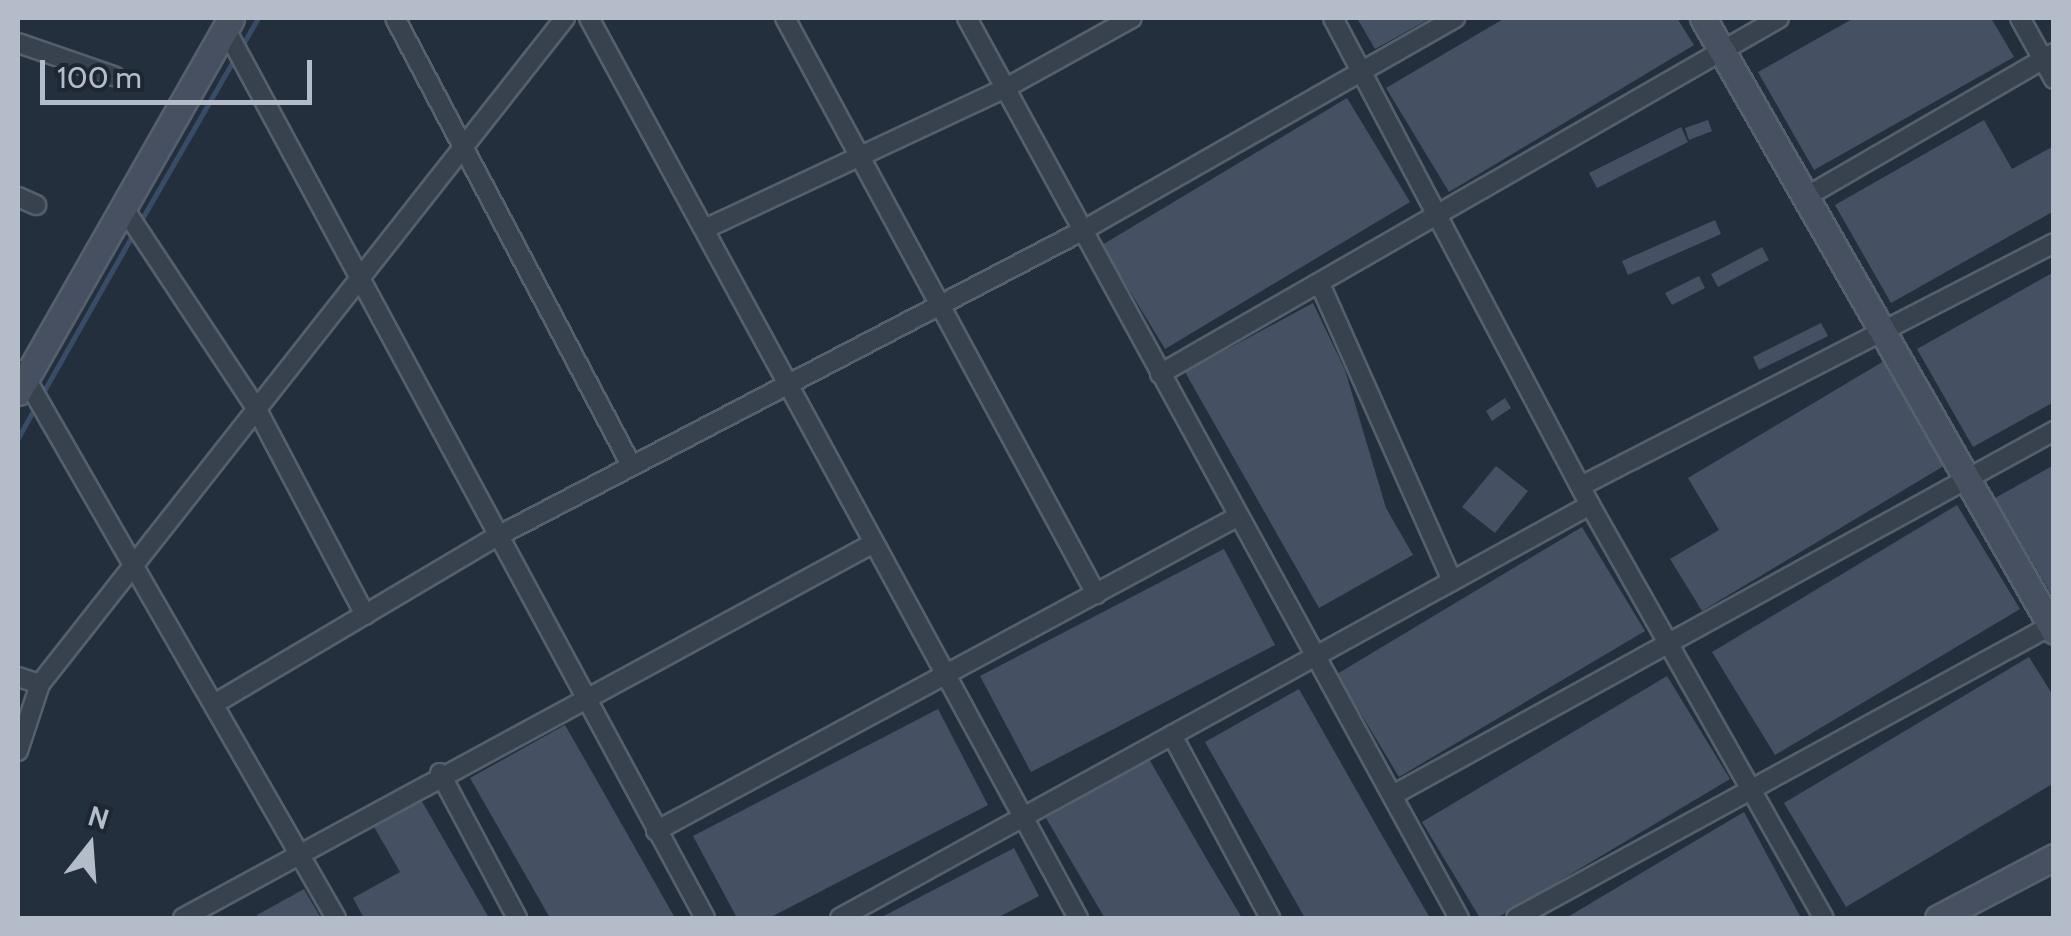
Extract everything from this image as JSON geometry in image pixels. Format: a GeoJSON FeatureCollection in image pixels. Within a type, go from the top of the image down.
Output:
{"type":"FeatureCollection","features":[{"type":"Feature","properties":{"kind":"street"},"geometry":{"type":"LineString","coordinates":[[396,18],[466,144],[630,463]]}},
{"type":"Feature","properties":{"kind":"street"},"geometry":{"type":"LineString","coordinates":[[18,751],[40,684],[566,18]]}},
{"type":"Feature","properties":{"kind":"street"},"geometry":{"type":"LineString","coordinates":[[590,18],[709,228],[870,544],[1078,918]]}},
{"type":"Feature","properties":{"kind":"street"},"geometry":{"type":"LineString","coordinates":[[785,18],[1096,594]]}},
{"type":"Feature","properties":{"kind":"street"},"geometry":{"type":"LineString","coordinates":[[967,18],[1080,232],[1459,918]]}},
{"type":"Feature","properties":{"kind":"street"},"geometry":{"type":"LineString","coordinates":[[709,228],[857,152],[1004,89],[1132,18]]}},
{"type":"Feature","properties":{"kind":"street"},"geometry":{"type":"LineString","coordinates":[[1333,18],[1590,505],[1670,640],[1824,918]]}},
{"type":"Feature","properties":{"kind":"street"},"geometry":{"type":"LineString","coordinates":[[216,703],[496,537],[630,463],[1080,232],[1454,18]]}},
{"type":"Feature","properties":{"kind":"street"},"geometry":{"type":"LineString","coordinates":[[1516,918],[2052,627],[1703,18]]}},
{"type":"Feature","properties":{"kind":"street"},"geometry":{"type":"LineString","coordinates":[[1160,374],[1778,18]]}},
{"type":"Feature","properties":{"kind":"street"},"geometry":{"type":"LineString","coordinates":[[2020,18],[2048,56],[2054,79]]}},
{"type":"Feature","properties":{"kind":"street"},"geometry":{"type":"LineString","coordinates":[[228,23],[21,378],[136,561],[336,918]]}},
{"type":"Feature","properties":{"kind":"street"},"geometry":{"type":"LineString","coordinates":[[228,23],[357,279],[580,700],[705,918]]}},
{"type":"Feature","properties":{"kind":"street"},"geometry":{"type":"LineString","coordinates":[[18,43],[114,76]]}},
{"type":"Feature","properties":{"kind":"street"},"geometry":{"type":"LineString","coordinates":[[1804,198],[2048,56]]}},
{"type":"Feature","properties":{"kind":"street"},"geometry":{"type":"LineString","coordinates":[[18,198],[36,204]]}},
{"type":"Feature","properties":{"kind":"street"},"geometry":{"type":"LineString","coordinates":[[123,207],[256,408],[364,615]]}},
{"type":"Feature","properties":{"kind":"street"},"geometry":{"type":"LineString","coordinates":[[1581,486],[2054,243]]}},
{"type":"Feature","properties":{"kind":"street"},"geometry":{"type":"LineString","coordinates":[[1320,284],[1452,581]]}},
{"type":"Feature","properties":{"kind":"street"},"geometry":{"type":"LineString","coordinates":[[1393,795],[2054,430]]}},
{"type":"Feature","properties":{"kind":"street"},"geometry":{"type":"LineString","coordinates":[[840,918],[1590,505]]}},
{"type":"Feature","properties":{"kind":"street"},"geometry":{"type":"LineString","coordinates":[[656,831],[1237,518]]}},
{"type":"Feature","properties":{"kind":"street"},"geometry":{"type":"LineString","coordinates":[[183,918],[440,773],[870,544]]}},
{"type":"Feature","properties":{"kind":"street"},"geometry":{"type":"LineString","coordinates":[[18,677],[40,684]]}},
{"type":"Feature","properties":{"kind":"street"},"geometry":{"type":"LineString","coordinates":[[1172,735],[1270,918]]}},
{"type":"Feature","properties":{"kind":"street"},"geometry":{"type":"LineString","coordinates":[[440,773],[517,918]]}},
{"type":"Feature","properties":{"kind":"street"},"geometry":{"type":"LineString","coordinates":[[1938,918],[2054,857]]}},
{"type":"Feature","properties":{"kind":"building"},"geometry":{"type":"Polygon","coordinates":[[[1357,18],[1431,18],[1375,49],[1357,18]]]}},
{"type":"Feature","properties":{"kind":"building"},"geometry":{"type":"Polygon","coordinates":[[[1505,18],[1677,18],[1694,45],[1449,192],[1386,88],[1505,18]]]}},
{"type":"Feature","properties":{"kind":"building"},"geometry":{"type":"Polygon","coordinates":[[[1854,18],[1991,18],[2014,57],[1814,170],[1758,72],[1854,18]]]}},
{"type":"Feature","properties":{"kind":"building"},"geometry":{"type":"Polygon","coordinates":[[[1347,98],[1410,202],[1165,349],[1102,245],[1347,98]]]}},
{"type":"Feature","properties":{"kind":"building"},"geometry":{"type":"Polygon","coordinates":[[[1708,120],[1712,131],[1689,140],[1685,128],[1708,120]]]}},
{"type":"Feature","properties":{"kind":"building"},"geometry":{"type":"Polygon","coordinates":[[[1984,120],[2012,169],[2054,146],[2054,211],[1891,303],[1835,205],[1984,120]]]}},
{"type":"Feature","properties":{"kind":"building"},"geometry":{"type":"Polygon","coordinates":[[[1681,127],[1688,142],[1597,188],[1589,173],[1681,127]]]}},
{"type":"Feature","properties":{"kind":"building"},"geometry":{"type":"Polygon","coordinates":[[[1715,220],[1721,234],[1628,275],[1622,261],[1715,220]]]}},
{"type":"Feature","properties":{"kind":"building"},"geometry":{"type":"Polygon","coordinates":[[[1762,247],[1769,260],[1718,287],[1711,274],[1762,247]]]}},
{"type":"Feature","properties":{"kind":"building"},"geometry":{"type":"Polygon","coordinates":[[[2054,272],[2054,402],[1973,447],[1917,349],[2054,272]]]}},
{"type":"Feature","properties":{"kind":"building"},"geometry":{"type":"Polygon","coordinates":[[[1699,276],[1705,288],[1672,305],[1665,293],[1699,276]]]}},
{"type":"Feature","properties":{"kind":"building"},"geometry":{"type":"Polygon","coordinates":[[[1313,303],[1345,370],[1386,508],[1413,555],[1319,608],[1185,372],[1313,303]]]}},
{"type":"Feature","properties":{"kind":"building"},"geometry":{"type":"Polygon","coordinates":[[[1821,323],[1828,336],[1759,370],[1753,357],[1821,323]]]}},
{"type":"Feature","properties":{"kind":"building"},"geometry":{"type":"Polygon","coordinates":[[[1884,361],[1947,464],[1702,611],[1670,559],[1719,530],[1688,478],[1884,361]]]}},
{"type":"Feature","properties":{"kind":"building"},"geometry":{"type":"Polygon","coordinates":[[[1505,398],[1511,408],[1492,421],[1486,411],[1505,398]]]}},
{"type":"Feature","properties":{"kind":"building"},"geometry":{"type":"Polygon","coordinates":[[[2054,465],[2054,599],[1995,498],[2054,465]]]}},
{"type":"Feature","properties":{"kind":"building"},"geometry":{"type":"Polygon","coordinates":[[[1496,466],[1528,491],[1495,533],[1462,507],[1496,466]]]}},
{"type":"Feature","properties":{"kind":"building"},"geometry":{"type":"Polygon","coordinates":[[[1957,505],[2020,609],[1775,755],[1712,652],[1957,505]]]}},
{"type":"Feature","properties":{"kind":"building"},"geometry":{"type":"Polygon","coordinates":[[[1582,527],[1645,631],[1399,777],[1337,674],[1582,527]]]}},
{"type":"Feature","properties":{"kind":"building"},"geometry":{"type":"Polygon","coordinates":[[[1224,549],[1275,645],[1031,772],[980,676],[1224,549]]]}},
{"type":"Feature","properties":{"kind":"building"},"geometry":{"type":"Polygon","coordinates":[[[2029,657],[2054,697],[2054,783],[1846,907],[1784,803],[2029,657]]]}},
{"type":"Feature","properties":{"kind":"building"},"geometry":{"type":"Polygon","coordinates":[[[1667,676],[1730,779],[1497,918],[1480,918],[1422,822],[1667,676]]]}},
{"type":"Feature","properties":{"kind":"building"},"geometry":{"type":"Polygon","coordinates":[[[1299,689],[1430,918],[1305,918],[1205,742],[1299,689]]]}},
{"type":"Feature","properties":{"kind":"building"},"geometry":{"type":"Polygon","coordinates":[[[938,709],[988,805],[769,918],[737,918],[693,836],[938,709]]]}},
{"type":"Feature","properties":{"kind":"building"},"geometry":{"type":"Polygon","coordinates":[[[565,725],[675,918],[550,918],[470,778],[565,725]]]}},
{"type":"Feature","properties":{"kind":"building"},"geometry":{"type":"Polygon","coordinates":[[[1149,759],[1242,918],[1104,917],[1046,818],[1149,759]]]}},
{"type":"Feature","properties":{"kind":"building"},"geometry":{"type":"Polygon","coordinates":[[[420,798],[489,918],[364,918],[353,898],[400,872],[373,825],[420,798]]]}},
{"type":"Feature","properties":{"kind":"building"},"geometry":{"type":"Polygon","coordinates":[[[1744,812],[1801,918],[1566,918],[1695,841],[1744,812]]]}},
{"type":"Feature","properties":{"kind":"building"},"geometry":{"type":"Polygon","coordinates":[[[1014,848],[1039,896],[997,918],[880,918],[1014,848]]]}},
{"type":"Feature","properties":{"kind":"building"},"geometry":{"type":"Polygon","coordinates":[[[304,889],[321,918],[257,915],[304,889]]]}},
{"type":"Feature","properties":{"kind":"waterway"},"geometry":{"type":"LineString","coordinates":[[240,49],[258,18]]}},
{"type":"Feature","properties":{"kind":"waterway"},"geometry":{"type":"LineString","coordinates":[[140,222],[234,59]]}},
{"type":"Feature","properties":{"kind":"waterway"},"geometry":{"type":"LineString","coordinates":[[41,396],[134,232]]}},
{"type":"Feature","properties":{"kind":"waterway"},"geometry":{"type":"LineString","coordinates":[[18,438],[36,406]]}}]}
